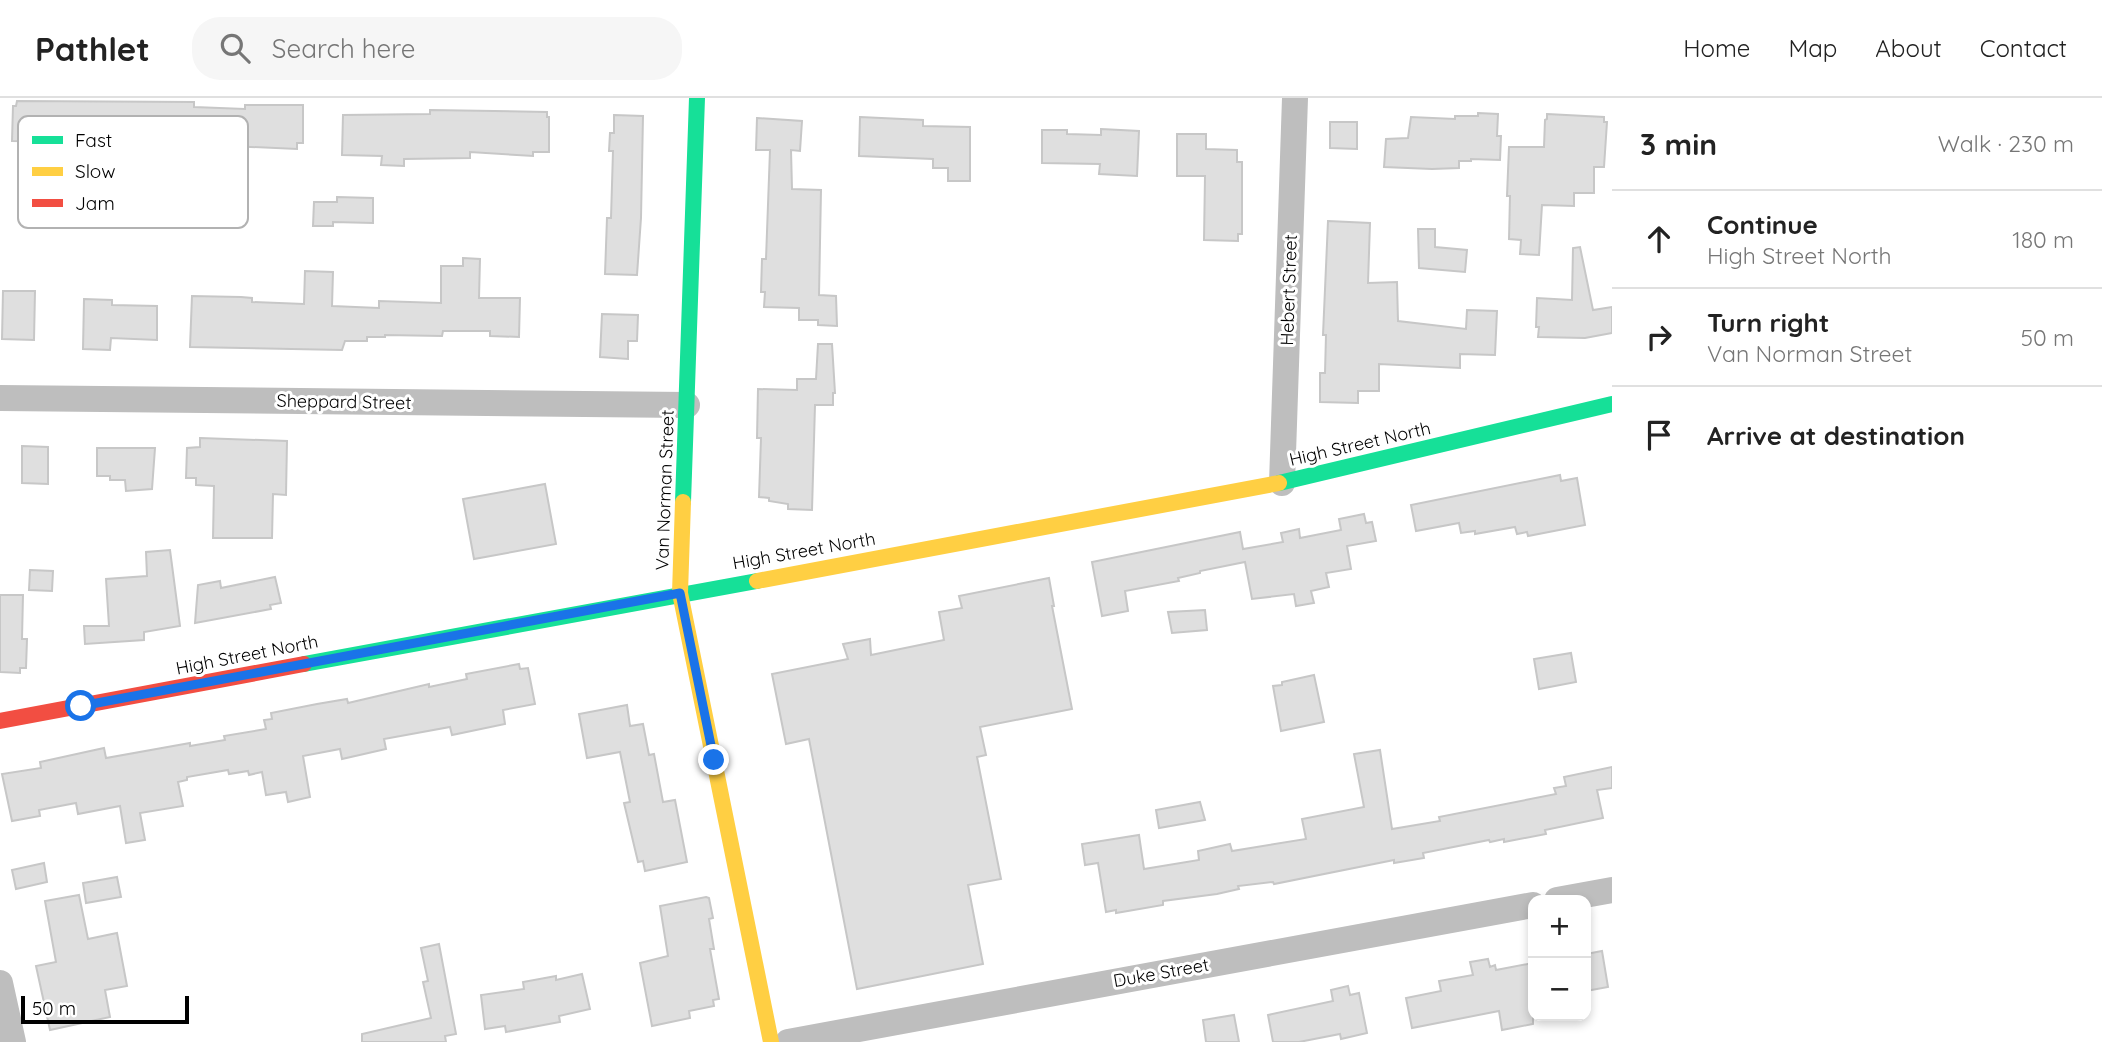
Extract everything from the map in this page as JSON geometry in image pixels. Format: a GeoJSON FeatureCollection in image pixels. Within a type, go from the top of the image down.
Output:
{"type":"FeatureCollection","features":[{"type":"Feature","properties":{"kind":"main road","name":"Van Norman Street"},"geometry":{"type":"LineString","coordinates":[[697,98],[680,593],[771,1042]]}},
{"type":"Feature","properties":{"kind":"main road","name":"High Street North"},"geometry":{"type":"LineString","coordinates":[[0,721],[1282,483],[1612,404]]}},
{"type":"Feature","properties":{"kind":"street","name":"Hebert Street"},"geometry":{"type":"LineString","coordinates":[[1282,483],[1295,98]]}},
{"type":"Feature","properties":{"kind":"street","name":"Sheppard Street"},"geometry":{"type":"LineString","coordinates":[[0,398],[687,405]]}},
{"type":"Feature","properties":{"kind":"street"},"geometry":{"type":"LineString","coordinates":[[1584,895],[1612,890]]}},
{"type":"Feature","properties":{"kind":"street","name":"Duke Street"},"geometry":{"type":"LineString","coordinates":[[788,1042],[1528,906]]}},
{"type":"Feature","properties":{"kind":"street"},"geometry":{"type":"LineString","coordinates":[[0,983],[13,1042]]}},
{"type":"Feature","properties":{"kind":"building"},"geometry":{"type":"Polygon","coordinates":[[[17,101],[194,102],[194,107],[245,109],[245,105],[303,105],[303,143],[297,143],[297,149],[248,147],[248,116],[18,116],[18,141],[12,141],[13,106],[16,106],[17,101]]]}},
{"type":"Feature","properties":{"kind":"building"},"geometry":{"type":"Polygon","coordinates":[[[430,110],[547,112],[549,152],[533,152],[533,156],[470,152],[470,158],[404,159],[404,166],[381,165],[382,156],[342,155],[343,115],[430,114],[430,110]]]}},
{"type":"Feature","properties":{"kind":"building"},"geometry":{"type":"Polygon","coordinates":[[[1478,113],[1498,114],[1500,160],[1459,161],[1459,168],[1384,167],[1386,139],[1408,138],[1411,117],[1455,119],[1455,116],[1478,116],[1478,113]]]}},
{"type":"Feature","properties":{"kind":"building"},"geometry":{"type":"Polygon","coordinates":[[[1547,114],[1604,117],[1604,122],[1607,122],[1604,167],[1594,167],[1594,193],[1574,193],[1574,206],[1542,205],[1539,255],[1520,254],[1521,240],[1509,239],[1509,147],[1544,147],[1547,114]]]}},
{"type":"Feature","properties":{"kind":"building"},"geometry":{"type":"Polygon","coordinates":[[[614,115],[643,116],[637,275],[605,274],[607,218],[611,218],[613,151],[609,151],[610,133],[614,133],[614,115]]]}},
{"type":"Feature","properties":{"kind":"building"},"geometry":{"type":"Polygon","coordinates":[[[860,117],[923,120],[923,126],[970,127],[970,181],[948,181],[948,168],[933,168],[933,159],[859,156],[860,117]]]}},
{"type":"Feature","properties":{"kind":"building"},"geometry":{"type":"Polygon","coordinates":[[[757,118],[802,121],[800,151],[791,150],[792,189],[821,190],[819,295],[836,296],[837,326],[818,325],[818,320],[799,320],[799,308],[764,307],[765,292],[761,292],[762,259],[766,259],[770,150],[756,150],[757,118]]]}},
{"type":"Feature","properties":{"kind":"building"},"geometry":{"type":"Polygon","coordinates":[[[1330,122],[1357,122],[1357,149],[1330,148],[1330,122]]]}},
{"type":"Feature","properties":{"kind":"building"},"geometry":{"type":"Polygon","coordinates":[[[1101,129],[1139,131],[1137,176],[1099,174],[1100,164],[1042,163],[1042,130],[1067,130],[1067,134],[1101,135],[1101,129]]]}},
{"type":"Feature","properties":{"kind":"building"},"geometry":{"type":"Polygon","coordinates":[[[1177,134],[1206,134],[1206,149],[1237,150],[1237,162],[1242,162],[1242,234],[1238,234],[1238,241],[1204,240],[1205,176],[1177,176],[1177,134]]]}},
{"type":"Feature","properties":{"kind":"building"},"geometry":{"type":"Polygon","coordinates":[[[337,197],[373,198],[373,223],[333,222],[333,226],[313,226],[314,202],[337,202],[337,197]]]}},
{"type":"Feature","properties":{"kind":"building"},"geometry":{"type":"Polygon","coordinates":[[[1328,221],[1370,223],[1368,283],[1397,282],[1398,321],[1466,329],[1467,310],[1497,311],[1495,355],[1460,354],[1460,368],[1379,364],[1379,391],[1358,391],[1358,403],[1320,402],[1320,373],[1325,373],[1326,335],[1323,335],[1328,221]]]}},
{"type":"Feature","properties":{"kind":"building"},"geometry":{"type":"Polygon","coordinates":[[[1418,229],[1435,229],[1435,247],[1467,250],[1465,272],[1419,268],[1418,229]]]}},
{"type":"Feature","properties":{"kind":"building"},"geometry":{"type":"Polygon","coordinates":[[[1580,247],[1593,310],[1612,307],[1612,333],[1585,338],[1538,337],[1537,298],[1572,300],[1573,248],[1580,247]]]}},
{"type":"Feature","properties":{"kind":"building"},"geometry":{"type":"Polygon","coordinates":[[[463,258],[480,259],[479,298],[520,298],[519,337],[490,336],[490,331],[443,331],[442,336],[385,335],[367,337],[367,341],[345,341],[342,350],[190,347],[192,296],[241,297],[252,298],[252,302],[304,304],[305,271],[333,272],[332,306],[379,308],[379,301],[441,303],[441,266],[463,266],[463,258]]]}},
{"type":"Feature","properties":{"kind":"building"},"geometry":{"type":"Polygon","coordinates":[[[3,291],[35,291],[34,340],[2,339],[3,291]]]}},
{"type":"Feature","properties":{"kind":"building"},"geometry":{"type":"Polygon","coordinates":[[[84,299],[112,300],[112,305],[157,306],[157,340],[111,338],[110,350],[83,349],[84,299]]]}},
{"type":"Feature","properties":{"kind":"building"},"geometry":{"type":"Polygon","coordinates":[[[602,314],[638,315],[637,341],[628,341],[628,359],[600,357],[602,314]]]}},
{"type":"Feature","properties":{"kind":"building"},"geometry":{"type":"Polygon","coordinates":[[[818,344],[832,344],[835,393],[833,405],[815,405],[812,510],[788,509],[788,504],[759,497],[761,438],[757,438],[758,389],[797,390],[797,379],[816,379],[818,344]]]}},
{"type":"Feature","properties":{"kind":"building"},"geometry":{"type":"Polygon","coordinates":[[[200,438],[287,441],[286,495],[273,494],[272,538],[213,538],[214,486],[196,485],[196,478],[186,478],[187,448],[200,447],[200,438]]]}},
{"type":"Feature","properties":{"kind":"building"},"geometry":{"type":"Polygon","coordinates":[[[22,446],[48,447],[48,484],[22,483],[22,446]]]}},
{"type":"Feature","properties":{"kind":"building"},"geometry":{"type":"Polygon","coordinates":[[[97,448],[155,448],[152,489],[126,491],[125,480],[110,480],[110,476],[97,476],[97,448]]]}},
{"type":"Feature","properties":{"kind":"building"},"geometry":{"type":"Polygon","coordinates":[[[1560,475],[1561,481],[1577,478],[1585,525],[1528,536],[1527,532],[1517,534],[1515,527],[1475,534],[1475,531],[1461,533],[1459,523],[1416,531],[1411,505],[1560,475]]]}},
{"type":"Feature","properties":{"kind":"building"},"geometry":{"type":"Polygon","coordinates":[[[545,484],[556,544],[474,559],[463,499],[545,484]]]}},
{"type":"Feature","properties":{"kind":"building"},"geometry":{"type":"Polygon","coordinates":[[[1364,514],[1366,523],[1372,522],[1376,541],[1347,546],[1351,569],[1326,573],[1329,587],[1311,591],[1314,603],[1296,606],[1294,594],[1252,599],[1245,562],[1200,571],[1178,578],[1179,581],[1125,591],[1128,611],[1102,616],[1092,562],[1240,532],[1243,549],[1283,542],[1281,533],[1299,529],[1300,538],[1341,530],[1339,519],[1364,514]]]}},
{"type":"Feature","properties":{"kind":"building"},"geometry":{"type":"Polygon","coordinates":[[[170,550],[180,626],[144,632],[144,640],[85,644],[84,626],[109,626],[106,579],[147,576],[146,552],[170,550]]]}},
{"type":"Feature","properties":{"kind":"building"},"geometry":{"type":"Polygon","coordinates":[[[30,570],[53,571],[52,591],[29,590],[30,570]]]}},
{"type":"Feature","properties":{"kind":"building"},"geometry":{"type":"Polygon","coordinates":[[[275,577],[281,603],[270,605],[271,609],[195,623],[198,585],[220,581],[221,588],[275,577]]]}},
{"type":"Feature","properties":{"kind":"building"},"geometry":{"type":"Polygon","coordinates":[[[1049,578],[1072,709],[980,727],[986,755],[977,757],[1001,879],[968,885],[983,964],[857,989],[809,739],[786,744],[772,674],[848,659],[843,644],[870,639],[871,655],[944,640],[939,612],[962,608],[959,596],[1049,578]]]}},
{"type":"Feature","properties":{"kind":"building"},"geometry":{"type":"Polygon","coordinates":[[[0,595],[23,595],[22,639],[27,639],[26,668],[20,668],[20,673],[0,672],[0,595]]]}},
{"type":"Feature","properties":{"kind":"building"},"geometry":{"type":"Polygon","coordinates":[[[1205,610],[1207,630],[1172,633],[1168,612],[1205,610]]]}},
{"type":"Feature","properties":{"kind":"building"},"geometry":{"type":"Polygon","coordinates":[[[1571,653],[1576,682],[1539,689],[1534,659],[1571,653]]]}},
{"type":"Feature","properties":{"kind":"building"},"geometry":{"type":"Polygon","coordinates":[[[519,664],[520,669],[528,668],[535,704],[503,710],[505,724],[452,735],[450,727],[384,739],[386,749],[342,759],[340,749],[303,756],[310,797],[288,802],[286,792],[266,795],[262,772],[249,775],[248,771],[229,774],[228,770],[187,777],[187,780],[178,782],[183,806],[140,813],[145,840],[126,843],[120,806],[78,814],[76,803],[39,810],[40,816],[12,821],[2,774],[41,768],[40,762],[104,748],[106,758],[190,743],[190,746],[225,740],[224,736],[266,729],[264,720],[272,719],[271,713],[347,699],[348,703],[429,684],[429,687],[467,679],[466,674],[519,664]]]}},
{"type":"Feature","properties":{"kind":"building"},"geometry":{"type":"Polygon","coordinates":[[[1314,675],[1324,722],[1281,731],[1273,686],[1314,675]]]}},
{"type":"Feature","properties":{"kind":"building"},"geometry":{"type":"Polygon","coordinates":[[[627,705],[630,726],[643,724],[649,755],[654,754],[663,802],[675,800],[687,862],[645,871],[643,861],[638,862],[624,803],[630,802],[620,752],[587,758],[579,714],[627,705]]]}},
{"type":"Feature","properties":{"kind":"building"},"geometry":{"type":"Polygon","coordinates":[[[1380,750],[1392,829],[1440,821],[1439,817],[1556,794],[1554,788],[1566,786],[1564,777],[1612,767],[1612,788],[1597,790],[1603,818],[1545,830],[1546,834],[1504,842],[1504,839],[1489,840],[1423,853],[1424,858],[1394,863],[1394,860],[1274,884],[1238,886],[1239,889],[1217,894],[1163,901],[1163,905],[1116,913],[1116,910],[1106,912],[1098,863],[1085,865],[1082,844],[1139,835],[1144,869],[1199,860],[1198,851],[1230,844],[1232,851],[1306,839],[1302,819],[1364,807],[1354,754],[1380,750]]]}},
{"type":"Feature","properties":{"kind":"building"},"geometry":{"type":"Polygon","coordinates":[[[1200,802],[1205,820],[1159,828],[1156,810],[1200,802]]]}},
{"type":"Feature","properties":{"kind":"building"},"geometry":{"type":"Polygon","coordinates":[[[44,863],[47,882],[16,889],[12,870],[44,863]]]}},
{"type":"Feature","properties":{"kind":"building"},"geometry":{"type":"Polygon","coordinates":[[[117,877],[121,897],[86,903],[83,883],[117,877]]]}},
{"type":"Feature","properties":{"kind":"building"},"geometry":{"type":"Polygon","coordinates":[[[79,895],[88,939],[117,933],[127,986],[105,990],[110,1017],[50,1030],[36,966],[56,962],[45,901],[79,895]]]}},
{"type":"Feature","properties":{"kind":"building"},"geometry":{"type":"Polygon","coordinates":[[[709,898],[713,918],[709,919],[714,949],[710,949],[719,999],[713,1000],[714,1006],[689,1011],[690,1018],[652,1026],[640,963],[668,956],[660,906],[709,898]]]}},
{"type":"Feature","properties":{"kind":"building"},"geometry":{"type":"Polygon","coordinates":[[[439,944],[456,1034],[445,1036],[446,1042],[362,1042],[362,1034],[431,1018],[423,982],[428,981],[421,948],[439,944]]]}},
{"type":"Feature","properties":{"kind":"building"},"geometry":{"type":"Polygon","coordinates":[[[1602,951],[1608,987],[1591,990],[1591,953],[1602,951]]]}},
{"type":"Feature","properties":{"kind":"building"},"geometry":{"type":"Polygon","coordinates":[[[1488,959],[1490,967],[1495,965],[1496,970],[1528,964],[1528,1021],[1533,1021],[1533,1024],[1502,1030],[1499,1011],[1412,1028],[1406,998],[1441,991],[1439,981],[1473,975],[1470,962],[1488,959]]]}},
{"type":"Feature","properties":{"kind":"building"},"geometry":{"type":"Polygon","coordinates":[[[582,974],[590,1009],[559,1016],[560,1022],[506,1032],[505,1026],[485,1029],[481,995],[524,989],[523,982],[556,976],[556,980],[582,974]]]}},
{"type":"Feature","properties":{"kind":"building"},"geometry":{"type":"Polygon","coordinates":[[[1348,986],[1350,995],[1359,993],[1367,1033],[1341,1039],[1340,1034],[1299,1042],[1273,1042],[1268,1015],[1333,1001],[1331,990],[1348,986]]]}},
{"type":"Feature","properties":{"kind":"building"},"geometry":{"type":"Polygon","coordinates":[[[1234,1015],[1239,1042],[1206,1042],[1203,1020],[1234,1015]]]}},
{"type":"Feature","properties":{"kind":"traffic: fast"},"geometry":{"type":"LineString","coordinates":[[683,502],[697,98]]}},
{"type":"Feature","properties":{"kind":"traffic: fast"},"geometry":{"type":"LineString","coordinates":[[1279,483],[1612,404]]}},
{"type":"Feature","properties":{"kind":"traffic: fast"},"geometry":{"type":"LineString","coordinates":[[304,664],[757,581]]}},
{"type":"Feature","properties":{"kind":"traffic: slow"},"geometry":{"type":"LineString","coordinates":[[757,581],[1279,483]]}},
{"type":"Feature","properties":{"kind":"traffic: slow"},"geometry":{"type":"LineString","coordinates":[[683,502],[680,593],[771,1042]]}},
{"type":"Feature","properties":{"kind":"traffic: jam"},"geometry":{"type":"LineString","coordinates":[[0,721],[304,664]]}},
{"type":"Feature","properties":{"kind":"route"},"geometry":{"type":"LineString","coordinates":[[81,706],[680,593],[714,760]]}}]}
